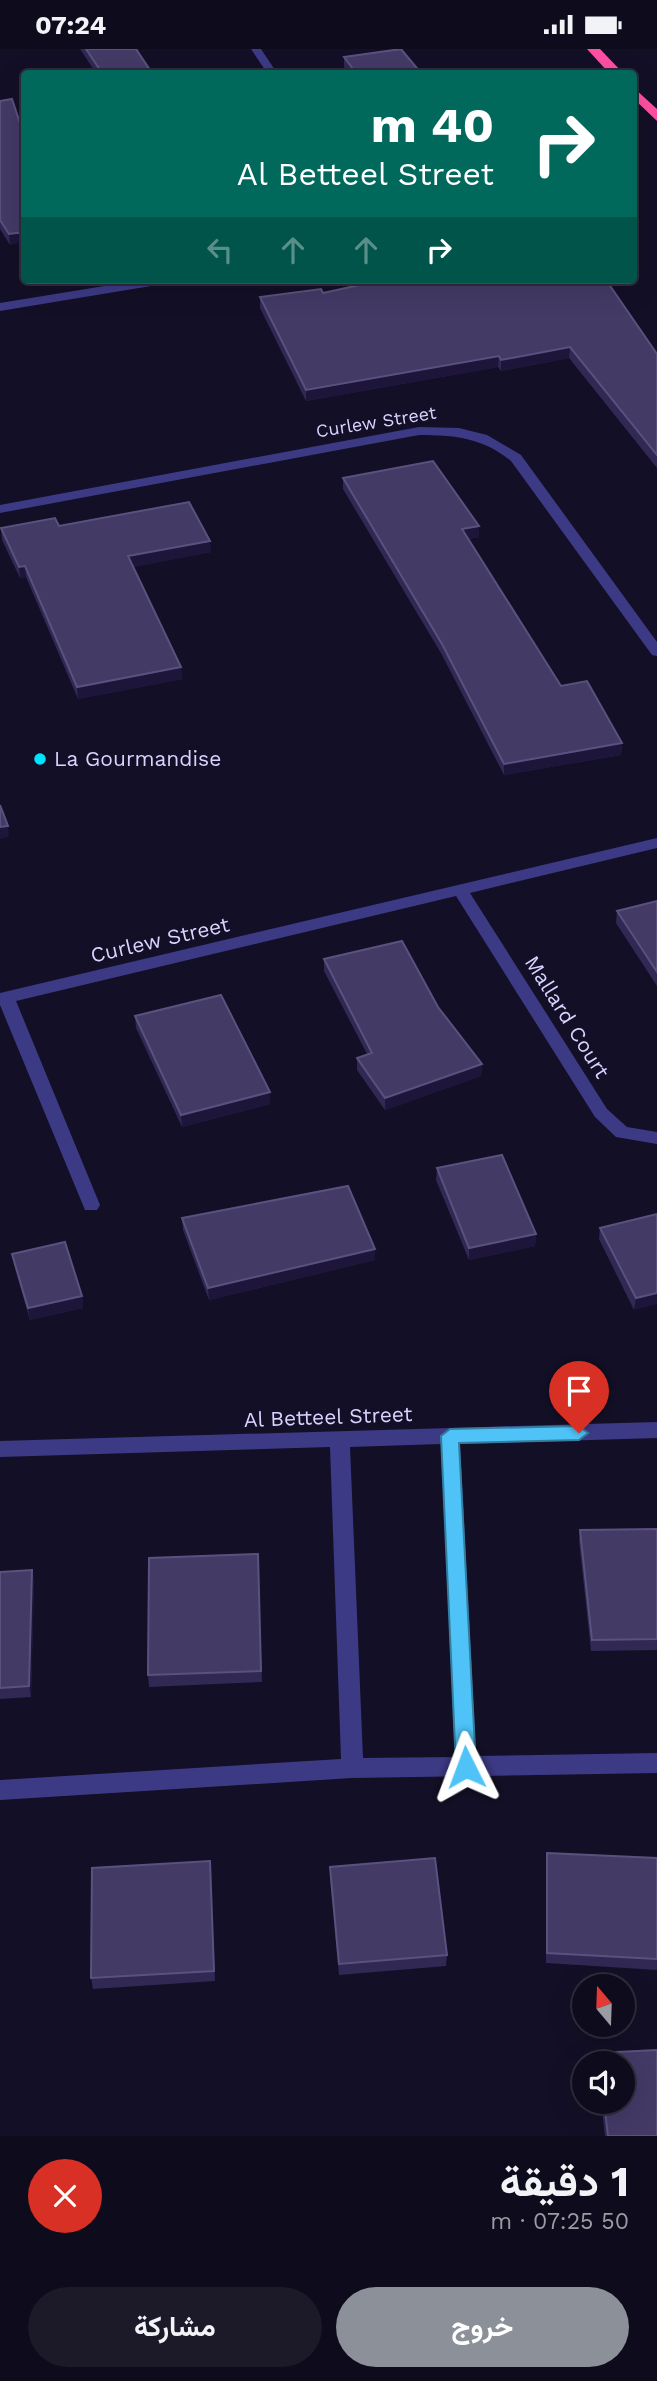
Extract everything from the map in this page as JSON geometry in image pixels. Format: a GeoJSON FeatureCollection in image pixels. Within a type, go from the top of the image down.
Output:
{"type":"FeatureCollection","features":[{"type":"Feature","properties":{"kind":"highway"},"geometry":{"type":"LineString","coordinates":[[593,49],[613,70]]}},
{"type":"Feature","properties":{"kind":"highway"},"geometry":{"type":"LineString","coordinates":[[637,95],[657,117]]}},
{"type":"Feature","properties":{"kind":"street"},"geometry":{"type":"LineString","coordinates":[[256,49],[270,70]]}},
{"type":"Feature","properties":{"kind":"street"},"geometry":{"type":"LineString","coordinates":[[0,307],[139,284]]}},
{"type":"Feature","properties":{"kind":"street","name":"Curlew Street"},"geometry":{"type":"LineString","coordinates":[[0,509],[419,431],[455,431],[481,435],[501,444],[516,458],[657,652]]}},
{"type":"Feature","properties":{"kind":"street","name":"Curlew Street"},"geometry":{"type":"LineString","coordinates":[[3,999],[462,892],[657,843]]}},
{"type":"Feature","properties":{"kind":"street","name":"Mallard Court"},"geometry":{"type":"LineString","coordinates":[[462,892],[601,1113],[622,1132],[657,1138]]}},
{"type":"Feature","properties":{"kind":"street"},"geometry":{"type":"LineString","coordinates":[[3,999],[91,1205]]}},
{"type":"Feature","properties":{"kind":"street","name":"Al Betteel Street"},"geometry":{"type":"LineString","coordinates":[[0,1449],[657,1430]]}},
{"type":"Feature","properties":{"kind":"street"},"geometry":{"type":"LineString","coordinates":[[450,1436],[466,1767]]}},
{"type":"Feature","properties":{"kind":"street"},"geometry":{"type":"LineString","coordinates":[[340,1439],[352,1768]]}},
{"type":"Feature","properties":{"kind":"street"},"geometry":{"type":"LineString","coordinates":[[0,1790],[352,1768],[657,1763]]}},
{"type":"Feature","properties":{"kind":"building"},"geometry":{"type":"Polygon","coordinates":[[[86,49],[136,49],[150,70],[100,70],[86,49]]]}},
{"type":"Feature","properties":{"kind":"building"},"geometry":{"type":"Polygon","coordinates":[[[401,49],[418,70],[354,70],[344,57],[401,49]]]}},
{"type":"Feature","properties":{"kind":"building"},"geometry":{"type":"Polygon","coordinates":[[[12,99],[21,126],[21,232],[9,234],[0,220],[0,101],[12,99]]]}},
{"type":"Feature","properties":{"kind":"building"},"geometry":{"type":"Polygon","coordinates":[[[364,284],[609,284],[657,354],[657,455],[570,347],[501,360],[499,356],[306,390],[260,297],[321,289],[323,293],[364,284]]]}},
{"type":"Feature","properties":{"kind":"building"},"geometry":{"type":"Polygon","coordinates":[[[433,461],[479,526],[462,529],[561,686],[587,681],[622,743],[504,764],[442,644],[343,478],[433,461]]]}},
{"type":"Feature","properties":{"kind":"building"},"geometry":{"type":"Polygon","coordinates":[[[189,502],[210,541],[128,556],[181,667],[77,687],[25,566],[19,567],[1,528],[55,518],[59,526],[189,502]]]}},
{"type":"Feature","properties":{"kind":"building"},"geometry":{"type":"Polygon","coordinates":[[[0,805],[8,826],[0,827],[0,805]]]}},
{"type":"Feature","properties":{"kind":"building"},"geometry":{"type":"Polygon","coordinates":[[[657,901],[657,972],[617,911],[657,901]]]}},
{"type":"Feature","properties":{"kind":"building"},"geometry":{"type":"Polygon","coordinates":[[[402,941],[438,1007],[482,1064],[385,1098],[357,1058],[372,1053],[324,959],[402,941]]]}},
{"type":"Feature","properties":{"kind":"building"},"geometry":{"type":"Polygon","coordinates":[[[221,995],[270,1092],[181,1115],[135,1016],[221,995]]]}},
{"type":"Feature","properties":{"kind":"building"},"geometry":{"type":"Polygon","coordinates":[[[502,1155],[536,1234],[469,1248],[437,1168],[502,1155]]]}},
{"type":"Feature","properties":{"kind":"building"},"geometry":{"type":"Polygon","coordinates":[[[348,1186],[375,1249],[208,1288],[182,1218],[348,1186]]]}},
{"type":"Feature","properties":{"kind":"building"},"geometry":{"type":"Polygon","coordinates":[[[657,1214],[657,1293],[636,1298],[600,1228],[657,1214]]]}},
{"type":"Feature","properties":{"kind":"building"},"geometry":{"type":"Polygon","coordinates":[[[65,1242],[82,1296],[28,1308],[12,1254],[65,1242]]]}},
{"type":"Feature","properties":{"kind":"building"},"geometry":{"type":"Polygon","coordinates":[[[657,1529],[657,1639],[592,1640],[580,1530],[657,1529]]]}},
{"type":"Feature","properties":{"kind":"building"},"geometry":{"type":"Polygon","coordinates":[[[258,1554],[261,1671],[148,1675],[149,1558],[258,1554]]]}},
{"type":"Feature","properties":{"kind":"building"},"geometry":{"type":"Polygon","coordinates":[[[32,1570],[29,1686],[0,1688],[0,1572],[32,1570]]]}},
{"type":"Feature","properties":{"kind":"building"},"geometry":{"type":"Polygon","coordinates":[[[547,1853],[657,1858],[657,1959],[547,1953],[547,1853]]]}},
{"type":"Feature","properties":{"kind":"building"},"geometry":{"type":"Polygon","coordinates":[[[435,1858],[447,1955],[339,1964],[330,1867],[435,1858]]]}},
{"type":"Feature","properties":{"kind":"building"},"geometry":{"type":"Polygon","coordinates":[[[210,1861],[214,1971],[91,1978],[92,1868],[210,1861]]]}},
{"type":"Feature","properties":{"kind":"building"},"geometry":{"type":"Polygon","coordinates":[[[657,2050],[657,2136],[608,2136],[605,2114],[635,2114],[635,2051],[657,2050]]]}},
{"type":"Feature","properties":{"kind":"place","name":"La Gourmandise"},"geometry":{"type":"Point","coordinates":[40,759]}},
{"type":"Feature","properties":{"kind":"route"},"geometry":{"type":"LineString","coordinates":[[466,1767],[450,1436],[579,1433]]}}]}
